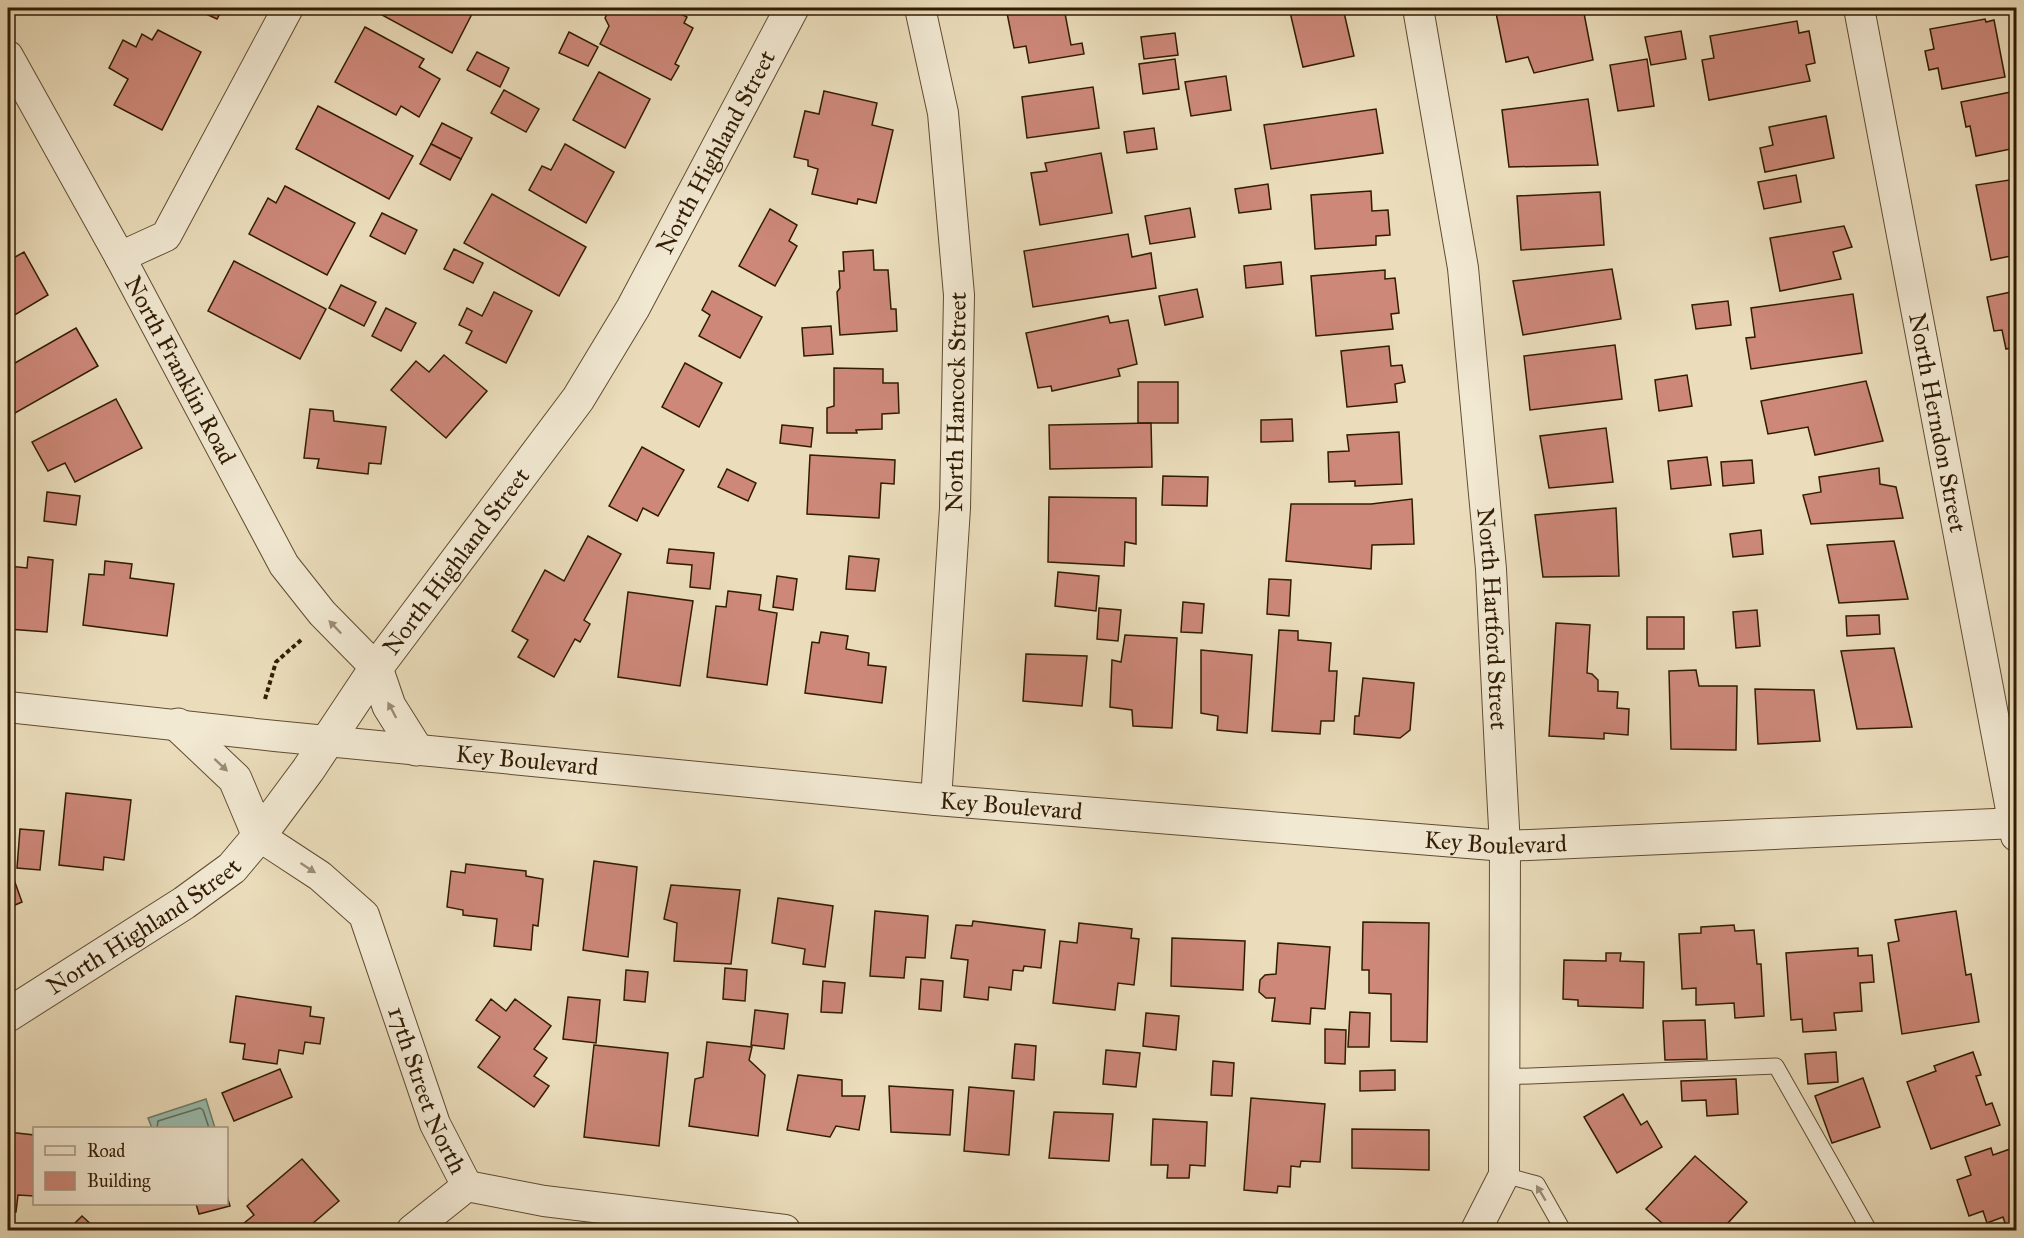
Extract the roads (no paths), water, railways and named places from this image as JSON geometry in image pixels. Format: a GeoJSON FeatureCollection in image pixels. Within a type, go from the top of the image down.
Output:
{"type":"FeatureCollection","features":[{"type":"Feature","properties":{"kind":"street"},"geometry":{"type":"LineString","coordinates":[[120,257],[166,236],[288,8]]}},
{"type":"Feature","properties":{"kind":"street","name":"North Highland Street"},"geometry":{"type":"LineString","coordinates":[[8,1015],[184,903],[232,868],[259,836],[308,770],[376,668],[578,399],[633,308],[792,8]]}},
{"type":"Feature","properties":{"kind":"street","name":"North Hancock Street"},"geometry":{"type":"LineString","coordinates":[[920,8],[943,113],[959,295],[955,508],[936,800]]}},
{"type":"Feature","properties":{"kind":"street","name":"North Hartford Street"},"geometry":{"type":"LineString","coordinates":[[1418,8],[1463,268],[1491,569],[1505,846],[1504,1175],[1476,1230]]}},
{"type":"Feature","properties":{"kind":"street","name":"North Herndon Street"},"geometry":{"type":"LineString","coordinates":[[1859,8],[2016,827]]}},
{"type":"Feature","properties":{"kind":"street","name":"North Franklin Road"},"geometry":{"type":"LineString","coordinates":[[8,56],[120,257],[284,565],[322,613],[376,668]]}},
{"type":"Feature","properties":{"kind":"street"},"geometry":{"type":"LineString","coordinates":[[376,668],[389,706],[416,749]]}},
{"type":"Feature","properties":{"kind":"street","name":"Key Boulevard"},"geometry":{"type":"LineString","coordinates":[[8,707],[327,741],[936,800],[1505,846],[2016,827]]}},
{"type":"Feature","properties":{"kind":"street"},"geometry":{"type":"LineString","coordinates":[[178,725],[236,779],[259,836]]}},
{"type":"Feature","properties":{"kind":"street","name":"17th Street North"},"geometry":{"type":"LineString","coordinates":[[259,836],[320,876],[364,915],[435,1124],[466,1186],[544,1201],[785,1230]]}},
{"type":"Feature","properties":{"kind":"street"},"geometry":{"type":"LineString","coordinates":[[412,1230],[466,1186]]}},
{"type":"Feature","properties":{"kind":"lane"},"geometry":{"type":"LineString","coordinates":[[1504,1077],[1776,1066],[1869,1230]]}},
{"type":"Feature","properties":{"kind":"lane"},"geometry":{"type":"LineString","coordinates":[[1504,1175],[1537,1184],[1563,1230]]}},
{"type":"Feature","properties":{"kind":"water"},"geometry":{"type":"Polygon","coordinates":[[[206,1099],[215,1127],[152,1127],[148,1118],[206,1099]]]}}]}
